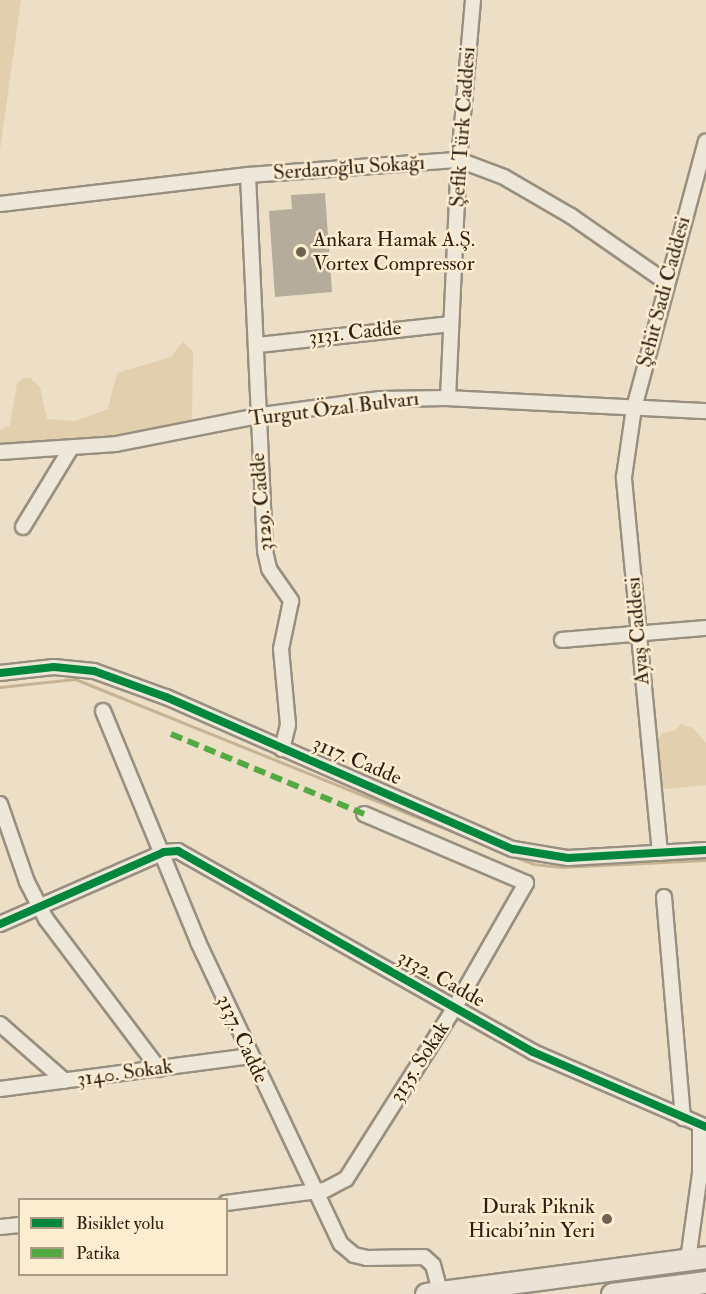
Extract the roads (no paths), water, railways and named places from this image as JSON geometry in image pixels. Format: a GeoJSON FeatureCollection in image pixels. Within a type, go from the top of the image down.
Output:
{"type":"FeatureCollection","features":[{"type":"Feature","properties":{"kind":"highway"},"geometry":{"type":"LineString","coordinates":[[433,1293],[697,1258]]}},
{"type":"Feature","properties":{"kind":"highway"},"geometry":{"type":"LineString","coordinates":[[612,1294],[706,1282]]}},
{"type":"Feature","properties":{"kind":"street","name":"Şefik Türk Caddesi"},"geometry":{"type":"LineString","coordinates":[[448,398],[459,160],[473,0]]}},
{"type":"Feature","properties":{"kind":"street","name":"Şehit Sadi Caddesi"},"geometry":{"type":"LineString","coordinates":[[634,408],[666,282],[706,142]]}},
{"type":"Feature","properties":{"kind":"street","name":"Serdaroğlu Sokağı"},"geometry":{"type":"LineString","coordinates":[[0,204],[248,175],[459,160],[504,177],[571,216],[666,282]]}},
{"type":"Feature","properties":{"kind":"street","name":"3129. Cadde"},"geometry":{"type":"LineString","coordinates":[[248,175],[262,415],[257,446],[265,551],[269,569],[291,601],[281,649],[288,725],[282,749]]}},
{"type":"Feature","properties":{"kind":"street","name":"3131. Cadde"},"geometry":{"type":"LineString","coordinates":[[258,345],[451,324]]}},
{"type":"Feature","properties":{"kind":"street","name":"Turgut Özal Bulvarı"},"geometry":{"type":"LineString","coordinates":[[0,452],[116,444],[262,415],[380,399],[448,398],[706,411]]}},
{"type":"Feature","properties":{"kind":"street","name":"Ayaş Caddesi"},"geometry":{"type":"LineString","coordinates":[[634,408],[624,477],[660,853]]}},
{"type":"Feature","properties":{"kind":"street"},"geometry":{"type":"LineString","coordinates":[[23,527],[71,448]]}},
{"type":"Feature","properties":{"kind":"street"},"geometry":{"type":"LineString","coordinates":[[562,640],[706,628]]}},
{"type":"Feature","properties":{"kind":"street","name":"3117. Cadde"},"geometry":{"type":"LineString","coordinates":[[0,673],[54,667],[94,671],[166,697],[513,849],[555,857],[706,850]]}},
{"type":"Feature","properties":{"kind":"street","name":"3137. Cadde"},"geometry":{"type":"LineString","coordinates":[[103,711],[164,852],[198,942],[249,1056],[341,1244],[354,1256],[424,1257],[433,1265],[433,1293]]}},
{"type":"Feature","properties":{"kind":"street"},"geometry":{"type":"LineString","coordinates":[[0,805],[40,906],[159,1069]]}},
{"type":"Feature","properties":{"kind":"street","name":"3135. Sokak"},"geometry":{"type":"LineString","coordinates":[[228,1203],[314,1191],[346,1179],[455,1007],[526,883],[364,814]]}},
{"type":"Feature","properties":{"kind":"street","name":"3132. Cadde"},"geometry":{"type":"LineString","coordinates":[[164,852],[178,851],[533,1052],[703,1126]]}},
{"type":"Feature","properties":{"kind":"street"},"geometry":{"type":"LineString","coordinates":[[0,924],[164,852]]}},
{"type":"Feature","properties":{"kind":"street"},"geometry":{"type":"LineString","coordinates":[[664,897],[683,1118]]}},
{"type":"Feature","properties":{"kind":"street"},"geometry":{"type":"LineString","coordinates":[[0,1024],[65,1081]]}},
{"type":"Feature","properties":{"kind":"street","name":"3140. Sokak"},"geometry":{"type":"LineString","coordinates":[[0,1089],[249,1056]]}},
{"type":"Feature","properties":{"kind":"street"},"geometry":{"type":"LineString","coordinates":[[697,1258],[703,1126]]}},
{"type":"Feature","properties":{"kind":"street"},"geometry":{"type":"LineString","coordinates":[[0,1227],[18,1225]]}},
{"type":"Feature","properties":{"kind":"waterway"},"geometry":{"type":"LineString","coordinates":[[0,687],[75,679],[501,851]]}},
{"type":"Feature","properties":{"kind":"waterway"},"geometry":{"type":"LineString","coordinates":[[510,855],[533,864],[562,867],[706,860]]}},
{"type":"Feature","properties":{"kind":"place","name":"Ankara Hamak A.Ş. Vortex Compressor"},"geometry":{"type":"Point","coordinates":[301,252]}},
{"type":"Feature","properties":{"kind":"place","name":"Durak Piknik Hicabi'nin Yeri"},"geometry":{"type":"Point","coordinates":[607,1219]}}]}
